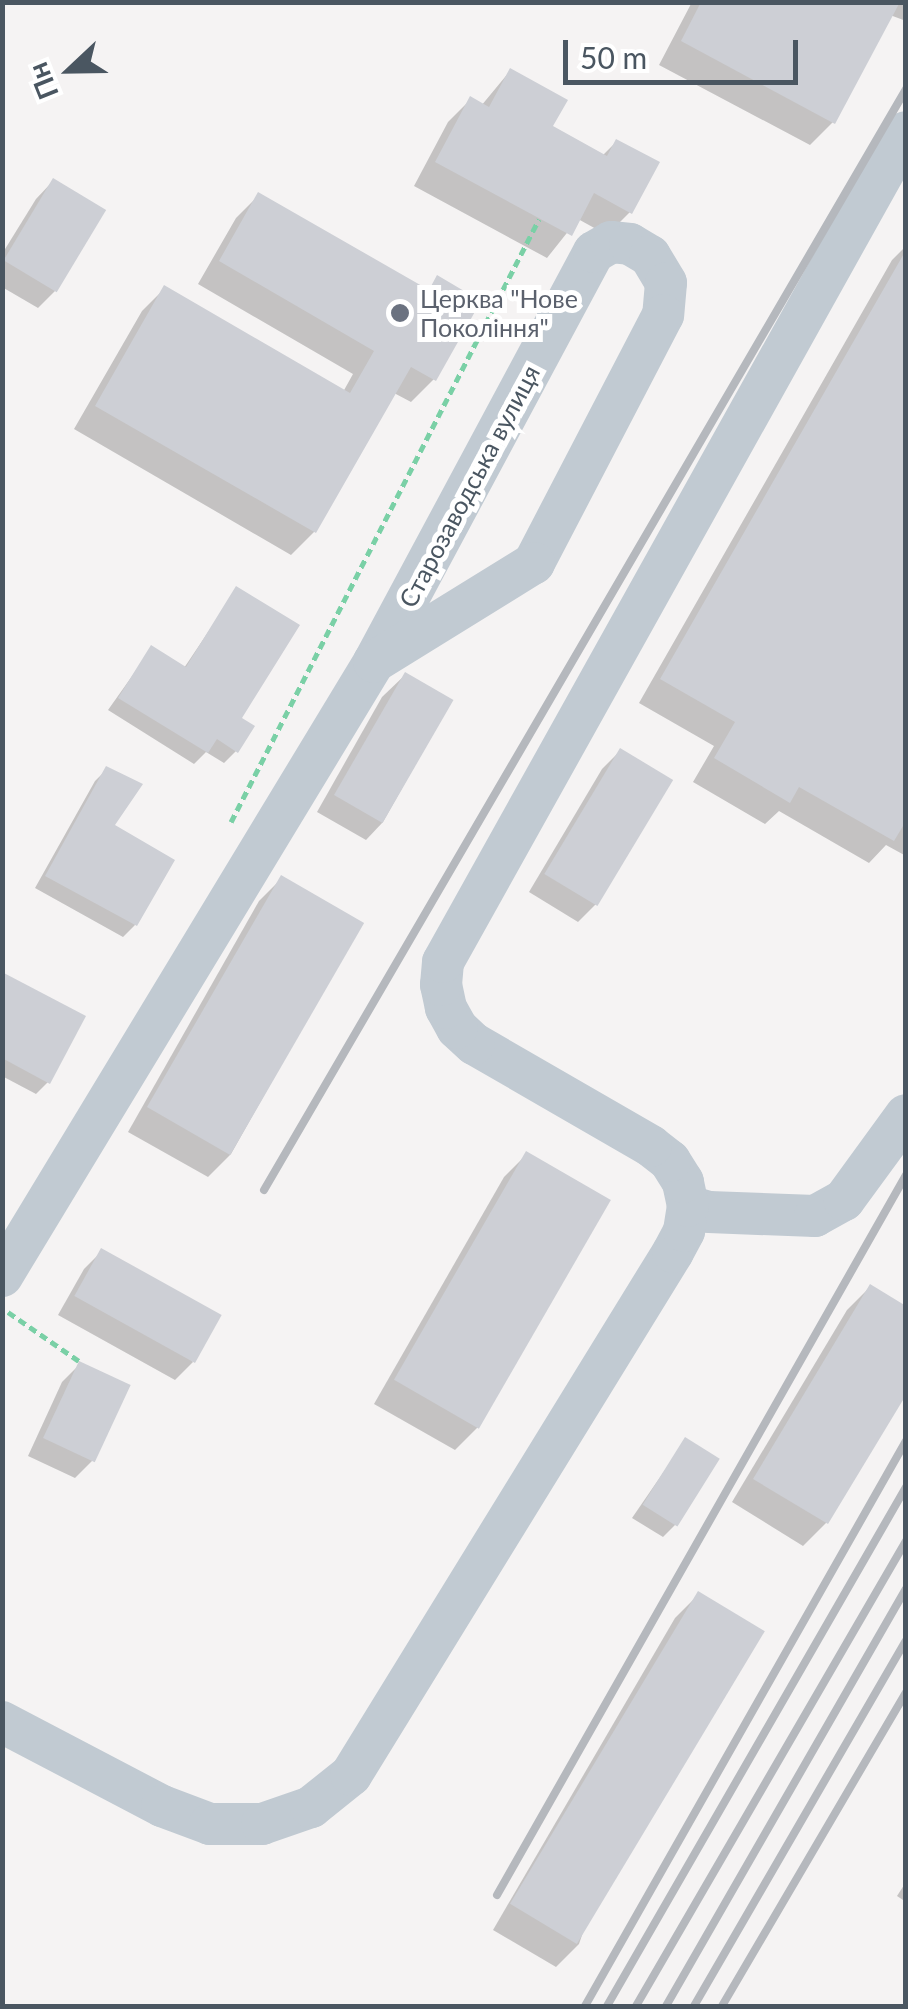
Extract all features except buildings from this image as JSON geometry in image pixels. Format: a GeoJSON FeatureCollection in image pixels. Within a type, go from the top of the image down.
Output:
{"type":"FeatureCollection","features":[{"type":"Feature","properties":{"kind":"street"},"geometry":{"type":"LineString","coordinates":[[2,1722],[162,1806],[210,1824],[262,1824],[311,1808],[352,1776],[673,1252],[684,1231],[688,1206],[683,1182],[670,1162],[651,1146],[474,1044],[457,1028],[441,985],[443,962],[906,132]]}},
{"type":"Feature","properties":{"kind":"street","name":"Старозаводська вулиця"},"geometry":{"type":"LineString","coordinates":[[2,1276],[374,662],[594,252],[612,242],[630,244],[650,256],[666,283],[663,315],[534,563],[374,662]]}},
{"type":"Feature","properties":{"kind":"street"},"geometry":{"type":"LineString","coordinates":[[688,1206],[710,1212],[815,1216],[844,1200],[906,1115]]}},
{"type":"Feature","properties":{"kind":"path"},"geometry":{"type":"LineString","coordinates":[[226,832],[539,219]]}},
{"type":"Feature","properties":{"kind":"path"},"geometry":{"type":"LineString","coordinates":[[2,1308],[80,1361]]}},
{"type":"Feature","properties":{"kind":"railway"},"geometry":{"type":"LineString","coordinates":[[264,1190],[906,89]]}},
{"type":"Feature","properties":{"kind":"railway"},"geometry":{"type":"LineString","coordinates":[[497,1895],[906,1175]]}},
{"type":"Feature","properties":{"kind":"railway"},"geometry":{"type":"LineString","coordinates":[[585,2006],[906,1441]]}},
{"type":"Feature","properties":{"kind":"railway"},"geometry":{"type":"LineString","coordinates":[[607,2006],[906,1487]]}},
{"type":"Feature","properties":{"kind":"railway"},"geometry":{"type":"LineString","coordinates":[[636,2006],[906,1541]]}},
{"type":"Feature","properties":{"kind":"railway"},"geometry":{"type":"LineString","coordinates":[[666,2006],[906,1589]]}},
{"type":"Feature","properties":{"kind":"railway"},"geometry":{"type":"LineString","coordinates":[[694,2006],[906,1641]]}},
{"type":"Feature","properties":{"kind":"railway"},"geometry":{"type":"LineString","coordinates":[[722,2006],[906,1692]]}},
{"type":"Feature","properties":{"kind":"place","name":"Церква \"Нове Покоління\""},"geometry":{"type":"Point","coordinates":[400,313]}}]}
